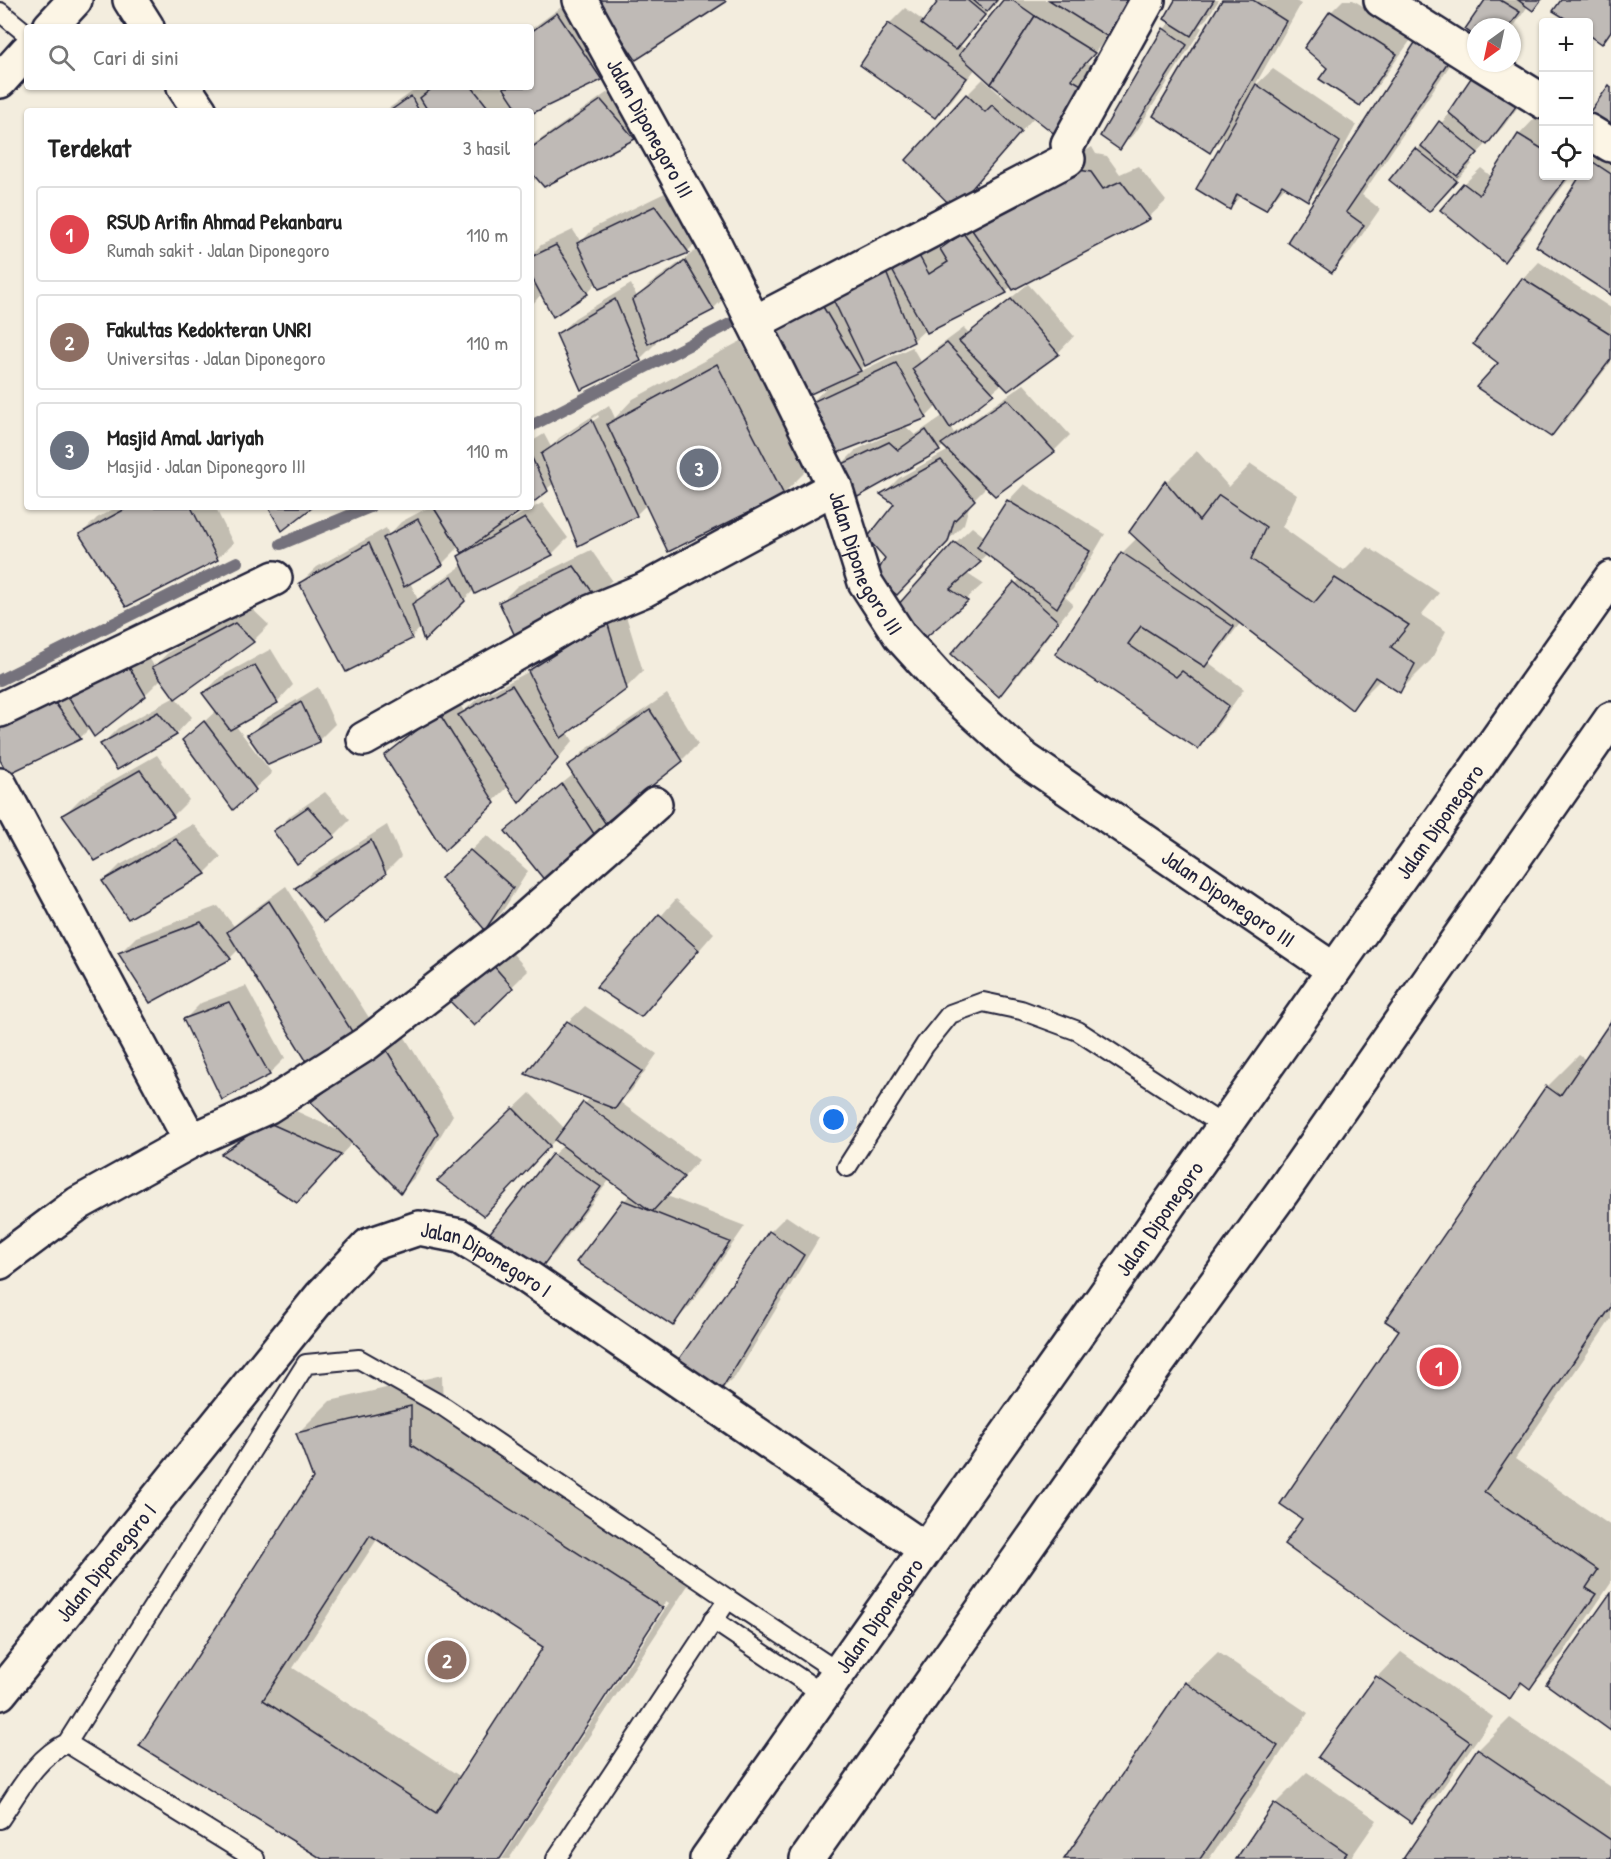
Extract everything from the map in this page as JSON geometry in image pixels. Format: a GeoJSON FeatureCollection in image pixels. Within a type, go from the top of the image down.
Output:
{"type":"FeatureCollection","features":[{"type":"Feature","properties":{"kind":"street"},"geometry":{"type":"LineString","coordinates":[[53,24],[75,0]]}},
{"type":"Feature","properties":{"kind":"street"},"geometry":{"type":"LineString","coordinates":[[130,0],[145,24]]}},
{"type":"Feature","properties":{"kind":"street","name":"Jalan Diponegoro III"},"geometry":{"type":"LineString","coordinates":[[580,0],[715,244],[835,487],[865,582],[900,636],[949,690],[1026,760],[1334,970]]}},
{"type":"Feature","properties":{"kind":"street"},"geometry":{"type":"LineString","coordinates":[[753,321],[1068,151],[1148,0]]}},
{"type":"Feature","properties":{"kind":"street"},"geometry":{"type":"LineString","coordinates":[[1381,0],[1467,54]]}},
{"type":"Feature","properties":{"kind":"street"},"geometry":{"type":"LineString","coordinates":[[0,81],[24,54]]}},
{"type":"Feature","properties":{"kind":"street"},"geometry":{"type":"LineString","coordinates":[[1496,72],[1539,99]]}},
{"type":"Feature","properties":{"kind":"street"},"geometry":{"type":"LineString","coordinates":[[186,90],[198,108]]}},
{"type":"Feature","properties":{"kind":"street"},"geometry":{"type":"LineString","coordinates":[[1593,134],[1611,145]]}},
{"type":"Feature","properties":{"kind":"street"},"geometry":{"type":"LineString","coordinates":[[364,739],[591,612],[644,590],[835,487]]}},
{"type":"Feature","properties":{"kind":"street"},"geometry":{"type":"LineString","coordinates":[[0,710],[275,578]]}},
{"type":"Feature","properties":{"kind":"street","name":"Jalan Diponegoro"},"geometry":{"type":"LineString","coordinates":[[707,1859],[1611,578]]}},
{"type":"Feature","properties":{"kind":"street"},"geometry":{"type":"LineString","coordinates":[[807,1859],[1120,1415],[1283,1191],[1611,719]]}},
{"type":"Feature","properties":{"kind":"street"},"geometry":{"type":"LineString","coordinates":[[0,785],[191,1141]]}},
{"type":"Feature","properties":{"kind":"street"},"geometry":{"type":"LineString","coordinates":[[0,1262],[79,1203],[191,1141],[267,1107],[367,1043],[508,934],[655,804]]}},
{"type":"Feature","properties":{"kind":"street","name":"Jalan Diponegoro I"},"geometry":{"type":"LineString","coordinates":[[0,1693],[321,1296],[369,1245],[419,1228],[460,1236],[526,1276],[925,1549]]}},
{"type":"Feature","properties":{"kind":"lane"},"geometry":{"type":"LineString","coordinates":[[0,12],[24,32]]}},
{"type":"Feature","properties":{"kind":"lane"},"geometry":{"type":"LineString","coordinates":[[847,1167],[925,1045],[950,1014],[983,1002],[1021,1010],[1078,1031],[1224,1126]]}},
{"type":"Feature","properties":{"kind":"lane"},"geometry":{"type":"LineString","coordinates":[[0,1819],[40,1762],[52,1749],[67,1743],[306,1364],[359,1359],[444,1407],[728,1599],[830,1683]]}},
{"type":"Feature","properties":{"kind":"lane"},"geometry":{"type":"LineString","coordinates":[[556,1859],[728,1599]]}},
{"type":"Feature","properties":{"kind":"lane"},"geometry":{"type":"LineString","coordinates":[[713,1620],[830,1683]]}},
{"type":"Feature","properties":{"kind":"lane"},"geometry":{"type":"LineString","coordinates":[[67,1743],[255,1859]]}},
{"type":"Feature","properties":{"kind":"building"},"geometry":{"type":"Polygon","coordinates":[[[596,0],[724,0],[726,2],[636,60],[596,0]]]}},
{"type":"Feature","properties":{"kind":"building"},"geometry":{"type":"Polygon","coordinates":[[[939,0],[967,0],[985,15],[956,50],[921,24],[939,0]]]}},
{"type":"Feature","properties":{"kind":"building"},"geometry":{"type":"Polygon","coordinates":[[[973,0],[997,0],[987,12],[973,0]]]}},
{"type":"Feature","properties":{"kind":"building"},"geometry":{"type":"Polygon","coordinates":[[[1003,0],[1012,0],[1035,16],[991,84],[959,55],[1003,0]]]}},
{"type":"Feature","properties":{"kind":"building"},"geometry":{"type":"Polygon","coordinates":[[[1049,0],[1140,0],[1108,37],[1049,0]]]}},
{"type":"Feature","properties":{"kind":"building"},"geometry":{"type":"Polygon","coordinates":[[[1175,0],[1214,0],[1191,36],[1164,19],[1175,0]]]}},
{"type":"Feature","properties":{"kind":"building"},"geometry":{"type":"Polygon","coordinates":[[[1222,0],[1253,0],[1286,21],[1210,153],[1153,116],[1222,0]]]}},
{"type":"Feature","properties":{"kind":"building"},"geometry":{"type":"Polygon","coordinates":[[[1485,0],[1500,0],[1520,12],[1516,18],[1473,18],[1485,0]]]}},
{"type":"Feature","properties":{"kind":"building"},"geometry":{"type":"Polygon","coordinates":[[[1518,0],[1541,0],[1533,11],[1518,0]]]}},
{"type":"Feature","properties":{"kind":"building"},"geometry":{"type":"Polygon","coordinates":[[[1561,0],[1611,0],[1611,31],[1602,44],[1593,38],[1593,18],[1564,18],[1553,11],[1561,0]]]}},
{"type":"Feature","properties":{"kind":"building"},"geometry":{"type":"Polygon","coordinates":[[[1330,11],[1397,54],[1360,106],[1319,79],[1327,68],[1304,48],[1330,11]]]}},
{"type":"Feature","properties":{"kind":"building"},"geometry":{"type":"Polygon","coordinates":[[[557,13],[602,80],[534,113],[534,108],[517,108],[505,90],[534,90],[534,30],[557,13]]]}},
{"type":"Feature","properties":{"kind":"building"},"geometry":{"type":"Polygon","coordinates":[[[1035,16],[1095,53],[1071,79],[1090,90],[1061,139],[991,84],[1035,16]]]}},
{"type":"Feature","properties":{"kind":"building"},"geometry":{"type":"Polygon","coordinates":[[[888,23],[967,78],[935,118],[860,65],[888,23]]]}},
{"type":"Feature","properties":{"kind":"building"},"geometry":{"type":"Polygon","coordinates":[[[1163,28],[1187,45],[1120,150],[1100,136],[1163,28]]]}},
{"type":"Feature","properties":{"kind":"building"},"geometry":{"type":"Polygon","coordinates":[[[1418,38],[1452,56],[1346,212],[1364,225],[1332,273],[1287,242],[1418,38]]]}},
{"type":"Feature","properties":{"kind":"building"},"geometry":{"type":"Polygon","coordinates":[[[1473,75],[1517,105],[1487,145],[1448,112],[1473,75]]]}},
{"type":"Feature","properties":{"kind":"building"},"geometry":{"type":"Polygon","coordinates":[[[1256,84],[1340,142],[1308,201],[1282,185],[1266,210],[1237,194],[1230,210],[1196,189],[1256,84]]]}},
{"type":"Feature","properties":{"kind":"building"},"geometry":{"type":"Polygon","coordinates":[[[1609,85],[1611,87],[1611,126],[1593,115],[1593,107],[1609,85]]]}},
{"type":"Feature","properties":{"kind":"building"},"geometry":{"type":"Polygon","coordinates":[[[430,90],[474,90],[489,108],[426,108],[420,98],[430,90]]]}},
{"type":"Feature","properties":{"kind":"building"},"geometry":{"type":"Polygon","coordinates":[[[966,94],[985,112],[992,105],[1021,132],[954,209],[906,160],[966,94]]]}},
{"type":"Feature","properties":{"kind":"building"},"geometry":{"type":"Polygon","coordinates":[[[411,96],[417,108],[394,108],[411,96]]]}},
{"type":"Feature","properties":{"kind":"building"},"geometry":{"type":"Polygon","coordinates":[[[601,100],[635,139],[544,187],[534,175],[534,146],[601,100]]]}},
{"type":"Feature","properties":{"kind":"building"},"geometry":{"type":"Polygon","coordinates":[[[1439,121],[1478,153],[1457,176],[1421,146],[1439,121]]]}},
{"type":"Feature","properties":{"kind":"building"},"geometry":{"type":"Polygon","coordinates":[[[1518,134],[1539,147],[1539,180],[1565,180],[1504,262],[1440,210],[1463,183],[1479,195],[1518,134]]]}},
{"type":"Feature","properties":{"kind":"building"},"geometry":{"type":"Polygon","coordinates":[[[1415,148],[1457,181],[1429,212],[1389,180],[1415,148]]]}},
{"type":"Feature","properties":{"kind":"building"},"geometry":{"type":"Polygon","coordinates":[[[1593,162],[1611,174],[1611,295],[1536,246],[1577,180],[1593,180],[1593,162]]]}},
{"type":"Feature","properties":{"kind":"building"},"geometry":{"type":"Polygon","coordinates":[[[1079,170],[1091,172],[1103,189],[1121,181],[1150,219],[1013,290],[970,227],[1079,170]]]}},
{"type":"Feature","properties":{"kind":"building"},"geometry":{"type":"Polygon","coordinates":[[[655,206],[689,253],[599,289],[577,243],[655,206]]]}},
{"type":"Feature","properties":{"kind":"building"},"geometry":{"type":"Polygon","coordinates":[[[963,233],[1007,293],[927,333],[892,270],[918,254],[929,274],[948,262],[940,249],[963,233]]]}},
{"type":"Feature","properties":{"kind":"building"},"geometry":{"type":"Polygon","coordinates":[[[556,245],[588,294],[553,317],[534,282],[534,256],[556,245]]]}},
{"type":"Feature","properties":{"kind":"building"},"geometry":{"type":"Polygon","coordinates":[[[685,261],[714,310],[648,344],[632,300],[685,261]]]}},
{"type":"Feature","properties":{"kind":"building"},"geometry":{"type":"Polygon","coordinates":[[[886,272],[914,342],[865,366],[833,299],[886,272]]]}},
{"type":"Feature","properties":{"kind":"building"},"geometry":{"type":"Polygon","coordinates":[[[1522,278],[1611,334],[1611,359],[1551,437],[1476,387],[1498,363],[1473,344],[1522,278]]]}},
{"type":"Feature","properties":{"kind":"building"},"geometry":{"type":"Polygon","coordinates":[[[615,299],[641,361],[581,390],[556,334],[615,299]]]}},
{"type":"Feature","properties":{"kind":"building"},"geometry":{"type":"Polygon","coordinates":[[[1011,299],[1059,354],[1008,391],[959,341],[1011,299]]]}},
{"type":"Feature","properties":{"kind":"building"},"geometry":{"type":"Polygon","coordinates":[[[822,305],[861,371],[804,397],[770,327],[822,305]]]}},
{"type":"Feature","properties":{"kind":"building"},"geometry":{"type":"Polygon","coordinates":[[[947,343],[994,394],[950,428],[912,369],[947,343]]]}},
{"type":"Feature","properties":{"kind":"building"},"geometry":{"type":"Polygon","coordinates":[[[896,363],[927,418],[835,454],[808,404],[896,363]]]}},
{"type":"Feature","properties":{"kind":"building"},"geometry":{"type":"Polygon","coordinates":[[[717,364],[784,495],[668,552],[607,424],[717,364]]]}},
{"type":"Feature","properties":{"kind":"building"},"geometry":{"type":"Polygon","coordinates":[[[1007,399],[1055,452],[995,496],[941,444],[1007,399]]]}},
{"type":"Feature","properties":{"kind":"building"},"geometry":{"type":"Polygon","coordinates":[[[592,420],[637,516],[578,546],[541,454],[592,420]]]}},
{"type":"Feature","properties":{"kind":"building"},"geometry":{"type":"Polygon","coordinates":[[[926,430],[940,451],[856,498],[838,466],[889,442],[898,450],[926,430]]]}},
{"type":"Feature","properties":{"kind":"building"},"geometry":{"type":"Polygon","coordinates":[[[941,460],[975,500],[954,521],[948,542],[897,595],[875,577],[885,558],[867,538],[894,504],[880,494],[941,460]]]}},
{"type":"Feature","properties":{"kind":"building"},"geometry":{"type":"Polygon","coordinates":[[[534,462],[548,491],[534,502],[534,462]]]}},
{"type":"Feature","properties":{"kind":"building"},"geometry":{"type":"Polygon","coordinates":[[[1165,481],[1199,521],[1219,495],[1266,527],[1251,559],[1314,603],[1335,578],[1409,625],[1391,647],[1415,664],[1400,693],[1375,677],[1352,710],[1169,569],[1129,532],[1165,481]]]}},
{"type":"Feature","properties":{"kind":"building"},"geometry":{"type":"Polygon","coordinates":[[[1007,500],[1090,551],[1057,608],[977,547],[1007,500]]]}},
{"type":"Feature","properties":{"kind":"building"},"geometry":{"type":"Polygon","coordinates":[[[123,510],[193,510],[218,560],[126,607],[79,534],[123,510]]]}},
{"type":"Feature","properties":{"kind":"building"},"geometry":{"type":"Polygon","coordinates":[[[270,510],[309,510],[282,531],[270,510]]]}},
{"type":"Feature","properties":{"kind":"building"},"geometry":{"type":"Polygon","coordinates":[[[435,510],[522,510],[462,553],[435,510]]]}},
{"type":"Feature","properties":{"kind":"building"},"geometry":{"type":"Polygon","coordinates":[[[525,518],[553,555],[475,594],[458,556],[525,518]]]}},
{"type":"Feature","properties":{"kind":"building"},"geometry":{"type":"Polygon","coordinates":[[[418,519],[443,565],[404,587],[383,538],[418,519]]]}},
{"type":"Feature","properties":{"kind":"building"},"geometry":{"type":"Polygon","coordinates":[[[954,542],[981,562],[950,589],[968,601],[925,638],[897,606],[954,542]]]}},
{"type":"Feature","properties":{"kind":"building"},"geometry":{"type":"Polygon","coordinates":[[[369,543],[412,639],[346,672],[299,583],[369,543]]]}},
{"type":"Feature","properties":{"kind":"building"},"geometry":{"type":"Polygon","coordinates":[[[1121,552],[1234,627],[1205,667],[1141,626],[1128,644],[1176,677],[1182,671],[1229,706],[1198,749],[1055,654],[1121,552]]]}},
{"type":"Feature","properties":{"kind":"building"},"geometry":{"type":"Polygon","coordinates":[[[574,566],[596,597],[516,638],[499,602],[574,566]]]}},
{"type":"Feature","properties":{"kind":"building"},"geometry":{"type":"Polygon","coordinates":[[[452,576],[465,601],[424,641],[412,604],[452,576]]]}},
{"type":"Feature","properties":{"kind":"building"},"geometry":{"type":"Polygon","coordinates":[[[1014,582],[1058,621],[999,697],[951,654],[1014,582]]]}},
{"type":"Feature","properties":{"kind":"building"},"geometry":{"type":"Polygon","coordinates":[[[607,621],[627,689],[561,738],[528,671],[607,621]]]}},
{"type":"Feature","properties":{"kind":"building"},"geometry":{"type":"Polygon","coordinates":[[[235,623],[254,642],[175,699],[152,667],[235,623]]]}},
{"type":"Feature","properties":{"kind":"building"},"geometry":{"type":"Polygon","coordinates":[[[125,660],[146,696],[94,737],[64,690],[125,660]]]}},
{"type":"Feature","properties":{"kind":"building"},"geometry":{"type":"Polygon","coordinates":[[[255,665],[278,703],[230,730],[202,693],[255,665]]]}},
{"type":"Feature","properties":{"kind":"building"},"geometry":{"type":"Polygon","coordinates":[[[512,685],[558,759],[519,803],[458,715],[512,685]]]}},
{"type":"Feature","properties":{"kind":"building"},"geometry":{"type":"Polygon","coordinates":[[[50,696],[81,739],[8,774],[0,760],[0,727],[50,696]]]}},
{"type":"Feature","properties":{"kind":"building"},"geometry":{"type":"Polygon","coordinates":[[[301,702],[320,742],[268,765],[247,735],[301,702]]]}},
{"type":"Feature","properties":{"kind":"building"},"geometry":{"type":"Polygon","coordinates":[[[650,710],[683,761],[605,823],[567,766],[650,710]]]}},
{"type":"Feature","properties":{"kind":"building"},"geometry":{"type":"Polygon","coordinates":[[[158,712],[177,735],[117,770],[100,744],[158,712]]]}},
{"type":"Feature","properties":{"kind":"building"},"geometry":{"type":"Polygon","coordinates":[[[439,713],[495,803],[444,851],[384,756],[439,713]]]}},
{"type":"Feature","properties":{"kind":"building"},"geometry":{"type":"Polygon","coordinates":[[[204,721],[256,790],[233,810],[182,740],[204,721]]]}},
{"type":"Feature","properties":{"kind":"building"},"geometry":{"type":"Polygon","coordinates":[[[140,770],[174,817],[95,861],[62,815],[140,770]]]}},
{"type":"Feature","properties":{"kind":"building"},"geometry":{"type":"Polygon","coordinates":[[[562,784],[598,840],[546,882],[505,831],[562,784]]]}},
{"type":"Feature","properties":{"kind":"building"},"geometry":{"type":"Polygon","coordinates":[[[308,807],[335,837],[297,864],[273,831],[308,807]]]}},
{"type":"Feature","properties":{"kind":"building"},"geometry":{"type":"Polygon","coordinates":[[[176,839],[206,874],[128,919],[102,881],[176,839]]]}},
{"type":"Feature","properties":{"kind":"building"},"geometry":{"type":"Polygon","coordinates":[[[371,840],[386,874],[324,922],[295,888],[371,840]]]}},
{"type":"Feature","properties":{"kind":"building"},"geometry":{"type":"Polygon","coordinates":[[[470,850],[513,888],[485,930],[441,878],[470,850]]]}},
{"type":"Feature","properties":{"kind":"building"},"geometry":{"type":"Polygon","coordinates":[[[269,901],[358,1041],[310,1067],[227,932],[269,901]]]}},
{"type":"Feature","properties":{"kind":"building"},"geometry":{"type":"Polygon","coordinates":[[[659,914],[699,950],[641,1017],[596,987],[659,914]]]}},
{"type":"Feature","properties":{"kind":"building"},"geometry":{"type":"Polygon","coordinates":[[[201,922],[231,959],[150,1003],[118,953],[201,922]]]}},
{"type":"Feature","properties":{"kind":"building"},"geometry":{"type":"Polygon","coordinates":[[[492,964],[513,988],[474,1026],[443,994],[492,964]]]}},
{"type":"Feature","properties":{"kind":"building"},"geometry":{"type":"Polygon","coordinates":[[[229,1002],[270,1075],[222,1100],[183,1019],[229,1002]]]}},
{"type":"Feature","properties":{"kind":"building"},"geometry":{"type":"Polygon","coordinates":[[[567,1021],[642,1071],[615,1109],[525,1074],[567,1021]]]}},
{"type":"Feature","properties":{"kind":"building"},"geometry":{"type":"Polygon","coordinates":[[[1611,1021],[1611,1307],[1484,1492],[1598,1570],[1586,1588],[1596,1594],[1530,1689],[1521,1682],[1510,1699],[1403,1630],[1284,1544],[1302,1519],[1280,1504],[1399,1330],[1385,1321],[1546,1086],[1560,1096],[1611,1021]]]}},
{"type":"Feature","properties":{"kind":"building"},"geometry":{"type":"Polygon","coordinates":[[[384,1046],[438,1133],[401,1193],[311,1102],[384,1046]]]}},
{"type":"Feature","properties":{"kind":"building"},"geometry":{"type":"Polygon","coordinates":[[[583,1102],[684,1177],[652,1212],[555,1140],[583,1102]]]}},
{"type":"Feature","properties":{"kind":"building"},"geometry":{"type":"Polygon","coordinates":[[[513,1108],[550,1146],[484,1216],[437,1181],[513,1108]]]}},
{"type":"Feature","properties":{"kind":"building"},"geometry":{"type":"Polygon","coordinates":[[[267,1122],[341,1155],[297,1203],[221,1154],[267,1122]]]}},
{"type":"Feature","properties":{"kind":"building"},"geometry":{"type":"Polygon","coordinates":[[[552,1154],[601,1187],[539,1271],[489,1234],[552,1154]]]}},
{"type":"Feature","properties":{"kind":"building"},"geometry":{"type":"Polygon","coordinates":[[[623,1200],[730,1242],[673,1326],[576,1262],[623,1200]]]}},
{"type":"Feature","properties":{"kind":"building"},"geometry":{"type":"Polygon","coordinates":[[[769,1231],[804,1255],[718,1395],[676,1363],[769,1231]]]}},
{"type":"Feature","properties":{"kind":"building"},"geometry":{"type":"Polygon","coordinates":[[[411,1406],[411,1445],[663,1608],[500,1859],[322,1859],[139,1746],[313,1478],[296,1433],[411,1406]],[[370,1535],[263,1700],[436,1813],[543,1647],[370,1535]]]}},
{"type":"Feature","properties":{"kind":"building"},"geometry":{"type":"Polygon","coordinates":[[[1611,1592],[1611,1731],[1546,1684],[1611,1592]]]}},
{"type":"Feature","properties":{"kind":"building"},"geometry":{"type":"Polygon","coordinates":[[[1376,1676],[1470,1742],[1412,1823],[1318,1757],[1376,1676]]]}},
{"type":"Feature","properties":{"kind":"building"},"geometry":{"type":"Polygon","coordinates":[[[1185,1682],[1278,1746],[1200,1859],[1064,1859],[1185,1682]]]}},
{"type":"Feature","properties":{"kind":"building"},"geometry":{"type":"Polygon","coordinates":[[[1477,1749],[1611,1840],[1611,1859],[1403,1859],[1477,1749]]]}},
{"type":"Feature","properties":{"kind":"building"},"geometry":{"type":"Polygon","coordinates":[[[1274,1803],[1347,1853],[1342,1859],[1236,1859],[1274,1803]]]}},
{"type":"Feature","properties":{"kind":"waterway"},"geometry":{"type":"LineString","coordinates":[[534,424],[749,314]]}},
{"type":"Feature","properties":{"kind":"waterway"},"geometry":{"type":"LineString","coordinates":[[281,544],[363,510]]}},
{"type":"Feature","properties":{"kind":"waterway"},"geometry":{"type":"LineString","coordinates":[[0,680],[237,562]]}},
{"type":"Feature","properties":{"kind":"place","name":"Masjid Amal Jariyah"},"geometry":{"type":"Point","coordinates":[699,468]}},
{"type":"Feature","properties":{"kind":"place","name":"RSUD Arifin Ahmad Pekanbaru"},"geometry":{"type":"Point","coordinates":[1439,1367]}},
{"type":"Feature","properties":{"kind":"place","name":"Fakultas Kedokteran UNRI"},"geometry":{"type":"Point","coordinates":[447,1660]}}]}
